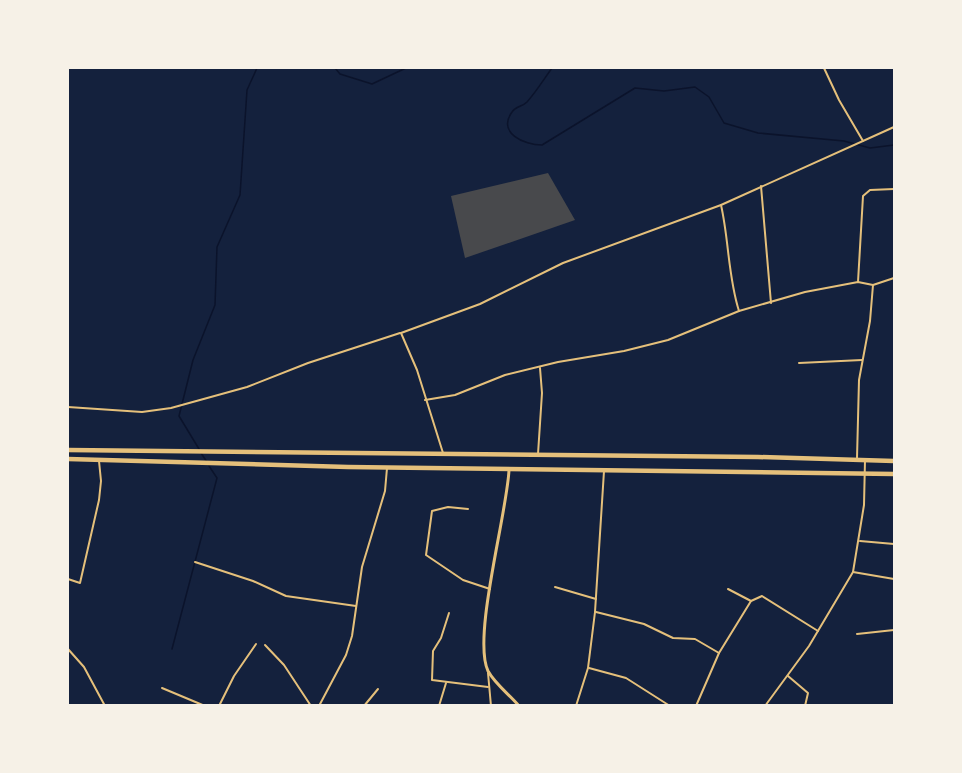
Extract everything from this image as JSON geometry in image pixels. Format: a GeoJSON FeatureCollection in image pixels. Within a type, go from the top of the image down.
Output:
{"type":"FeatureCollection","features":[{"type":"Feature","properties":{"kind":"main road"},"geometry":{"type":"LineString","coordinates":[[68,450],[538,454],[823,458],[856,461],[865,458],[894,461]]}},
{"type":"Feature","properties":{"kind":"main road"},"geometry":{"type":"LineString","coordinates":[[68,459],[199,461],[210,465],[894,474]]}},
{"type":"Feature","properties":{"kind":"street"},"geometry":{"type":"LineString","coordinates":[[824,68],[839,100],[863,141]]}},
{"type":"Feature","properties":{"kind":"street"},"geometry":{"type":"LineString","coordinates":[[68,407],[142,412],[171,408],[247,387],[308,363],[480,304],[563,263],[721,205],[844,152],[894,127]]}},
{"type":"Feature","properties":{"kind":"street"},"geometry":{"type":"LineString","coordinates":[[761,186],[771,303]]}},
{"type":"Feature","properties":{"kind":"street"},"geometry":{"type":"LineString","coordinates":[[858,282],[864,194],[870,190],[894,189]]}},
{"type":"Feature","properties":{"kind":"street"},"geometry":{"type":"LineString","coordinates":[[721,205],[729,244],[730,278],[739,311]]}},
{"type":"Feature","properties":{"kind":"street"},"geometry":{"type":"LineString","coordinates":[[425,400],[455,395],[505,375],[581,356],[624,351],[668,340],[739,311],[805,292],[858,282],[873,285],[894,278]]}},
{"type":"Feature","properties":{"kind":"street"},"geometry":{"type":"LineString","coordinates":[[856,461],[859,380],[870,321],[873,285]]}},
{"type":"Feature","properties":{"kind":"street"},"geometry":{"type":"LineString","coordinates":[[401,333],[443,453]]}},
{"type":"Feature","properties":{"kind":"street"},"geometry":{"type":"LineString","coordinates":[[800,363],[862,360]]}},
{"type":"Feature","properties":{"kind":"street"},"geometry":{"type":"LineString","coordinates":[[538,454],[542,393],[540,368]]}},
{"type":"Feature","properties":{"kind":"street"},"geometry":{"type":"LineString","coordinates":[[765,705],[788,676],[818,631],[853,572],[860,541],[865,458]]}},
{"type":"Feature","properties":{"kind":"street"},"geometry":{"type":"LineString","coordinates":[[68,579],[80,582],[86,564],[102,481],[99,460]]}},
{"type":"Feature","properties":{"kind":"street"},"geometry":{"type":"LineString","coordinates":[[319,705],[346,655],[362,567],[385,491],[387,467]]}},
{"type":"Feature","properties":{"kind":"street"},"geometry":{"type":"LineString","coordinates":[[491,705],[484,643],[490,589],[510,468]]}},
{"type":"Feature","properties":{"kind":"street"},"geometry":{"type":"LineString","coordinates":[[576,705],[588,668],[595,612],[604,470]]}},
{"type":"Feature","properties":{"kind":"street"},"geometry":{"type":"LineString","coordinates":[[468,509],[447,507],[432,511],[426,555],[463,580],[490,589]]}},
{"type":"Feature","properties":{"kind":"street"},"geometry":{"type":"LineString","coordinates":[[860,541],[894,544]]}},
{"type":"Feature","properties":{"kind":"street"},"geometry":{"type":"LineString","coordinates":[[195,562],[253,581],[286,596],[356,606]]}},
{"type":"Feature","properties":{"kind":"street"},"geometry":{"type":"LineString","coordinates":[[853,572],[894,579]]}},
{"type":"Feature","properties":{"kind":"street"},"geometry":{"type":"LineString","coordinates":[[555,587],[596,599]]}},
{"type":"Feature","properties":{"kind":"street"},"geometry":{"type":"LineString","coordinates":[[728,589],[751,601]]}},
{"type":"Feature","properties":{"kind":"street"},"geometry":{"type":"LineString","coordinates":[[696,705],[719,653],[751,601],[762,596],[818,631]]}},
{"type":"Feature","properties":{"kind":"street"},"geometry":{"type":"LineString","coordinates":[[595,612],[644,624],[677,639],[694,639],[719,653]]}},
{"type":"Feature","properties":{"kind":"street"},"geometry":{"type":"LineString","coordinates":[[449,613],[433,651],[432,680],[488,687]]}},
{"type":"Feature","properties":{"kind":"street"},"geometry":{"type":"LineString","coordinates":[[856,634],[894,630]]}},
{"type":"Feature","properties":{"kind":"street"},"geometry":{"type":"LineString","coordinates":[[219,705],[234,676],[256,644]]}},
{"type":"Feature","properties":{"kind":"street"},"geometry":{"type":"LineString","coordinates":[[265,645],[284,664],[312,705]]}},
{"type":"Feature","properties":{"kind":"street"},"geometry":{"type":"LineString","coordinates":[[68,649],[84,667],[105,705]]}},
{"type":"Feature","properties":{"kind":"street"},"geometry":{"type":"LineString","coordinates":[[588,668],[626,678],[670,705]]}},
{"type":"Feature","properties":{"kind":"street"},"geometry":{"type":"LineString","coordinates":[[488,670],[519,705]]}},
{"type":"Feature","properties":{"kind":"street"},"geometry":{"type":"LineString","coordinates":[[788,676],[808,693],[805,705]]}},
{"type":"Feature","properties":{"kind":"street"},"geometry":{"type":"LineString","coordinates":[[439,705],[446,682]]}},
{"type":"Feature","properties":{"kind":"street"},"geometry":{"type":"LineString","coordinates":[[162,688],[206,705]]}},
{"type":"Feature","properties":{"kind":"street"},"geometry":{"type":"LineString","coordinates":[[364,705],[378,689]]}},
{"type":"Feature","properties":{"kind":"building"},"geometry":{"type":"Polygon","coordinates":[[[548,173],[575,220],[465,258],[451,196],[548,173]]]}},
{"type":"Feature","properties":{"kind":"waterway"},"geometry":{"type":"LineString","coordinates":[[199,449],[179,416],[193,360],[215,305],[217,247],[240,195],[247,90],[257,68]]}},
{"type":"Feature","properties":{"kind":"waterway"},"geometry":{"type":"LineString","coordinates":[[335,68],[340,74],[372,84],[406,68]]}},
{"type":"Feature","properties":{"kind":"waterway"},"geometry":{"type":"LineString","coordinates":[[552,68],[525,104],[514,110],[508,119],[510,132],[528,143],[542,145],[635,88],[664,91],[695,87],[709,97],[724,123],[758,133],[844,141],[870,148],[894,145]]}},
{"type":"Feature","properties":{"kind":"waterway"},"geometry":{"type":"LineString","coordinates":[[201,453],[207,462]]}},
{"type":"Feature","properties":{"kind":"waterway"},"geometry":{"type":"LineString","coordinates":[[172,649],[217,478],[209,466]]}}]}
